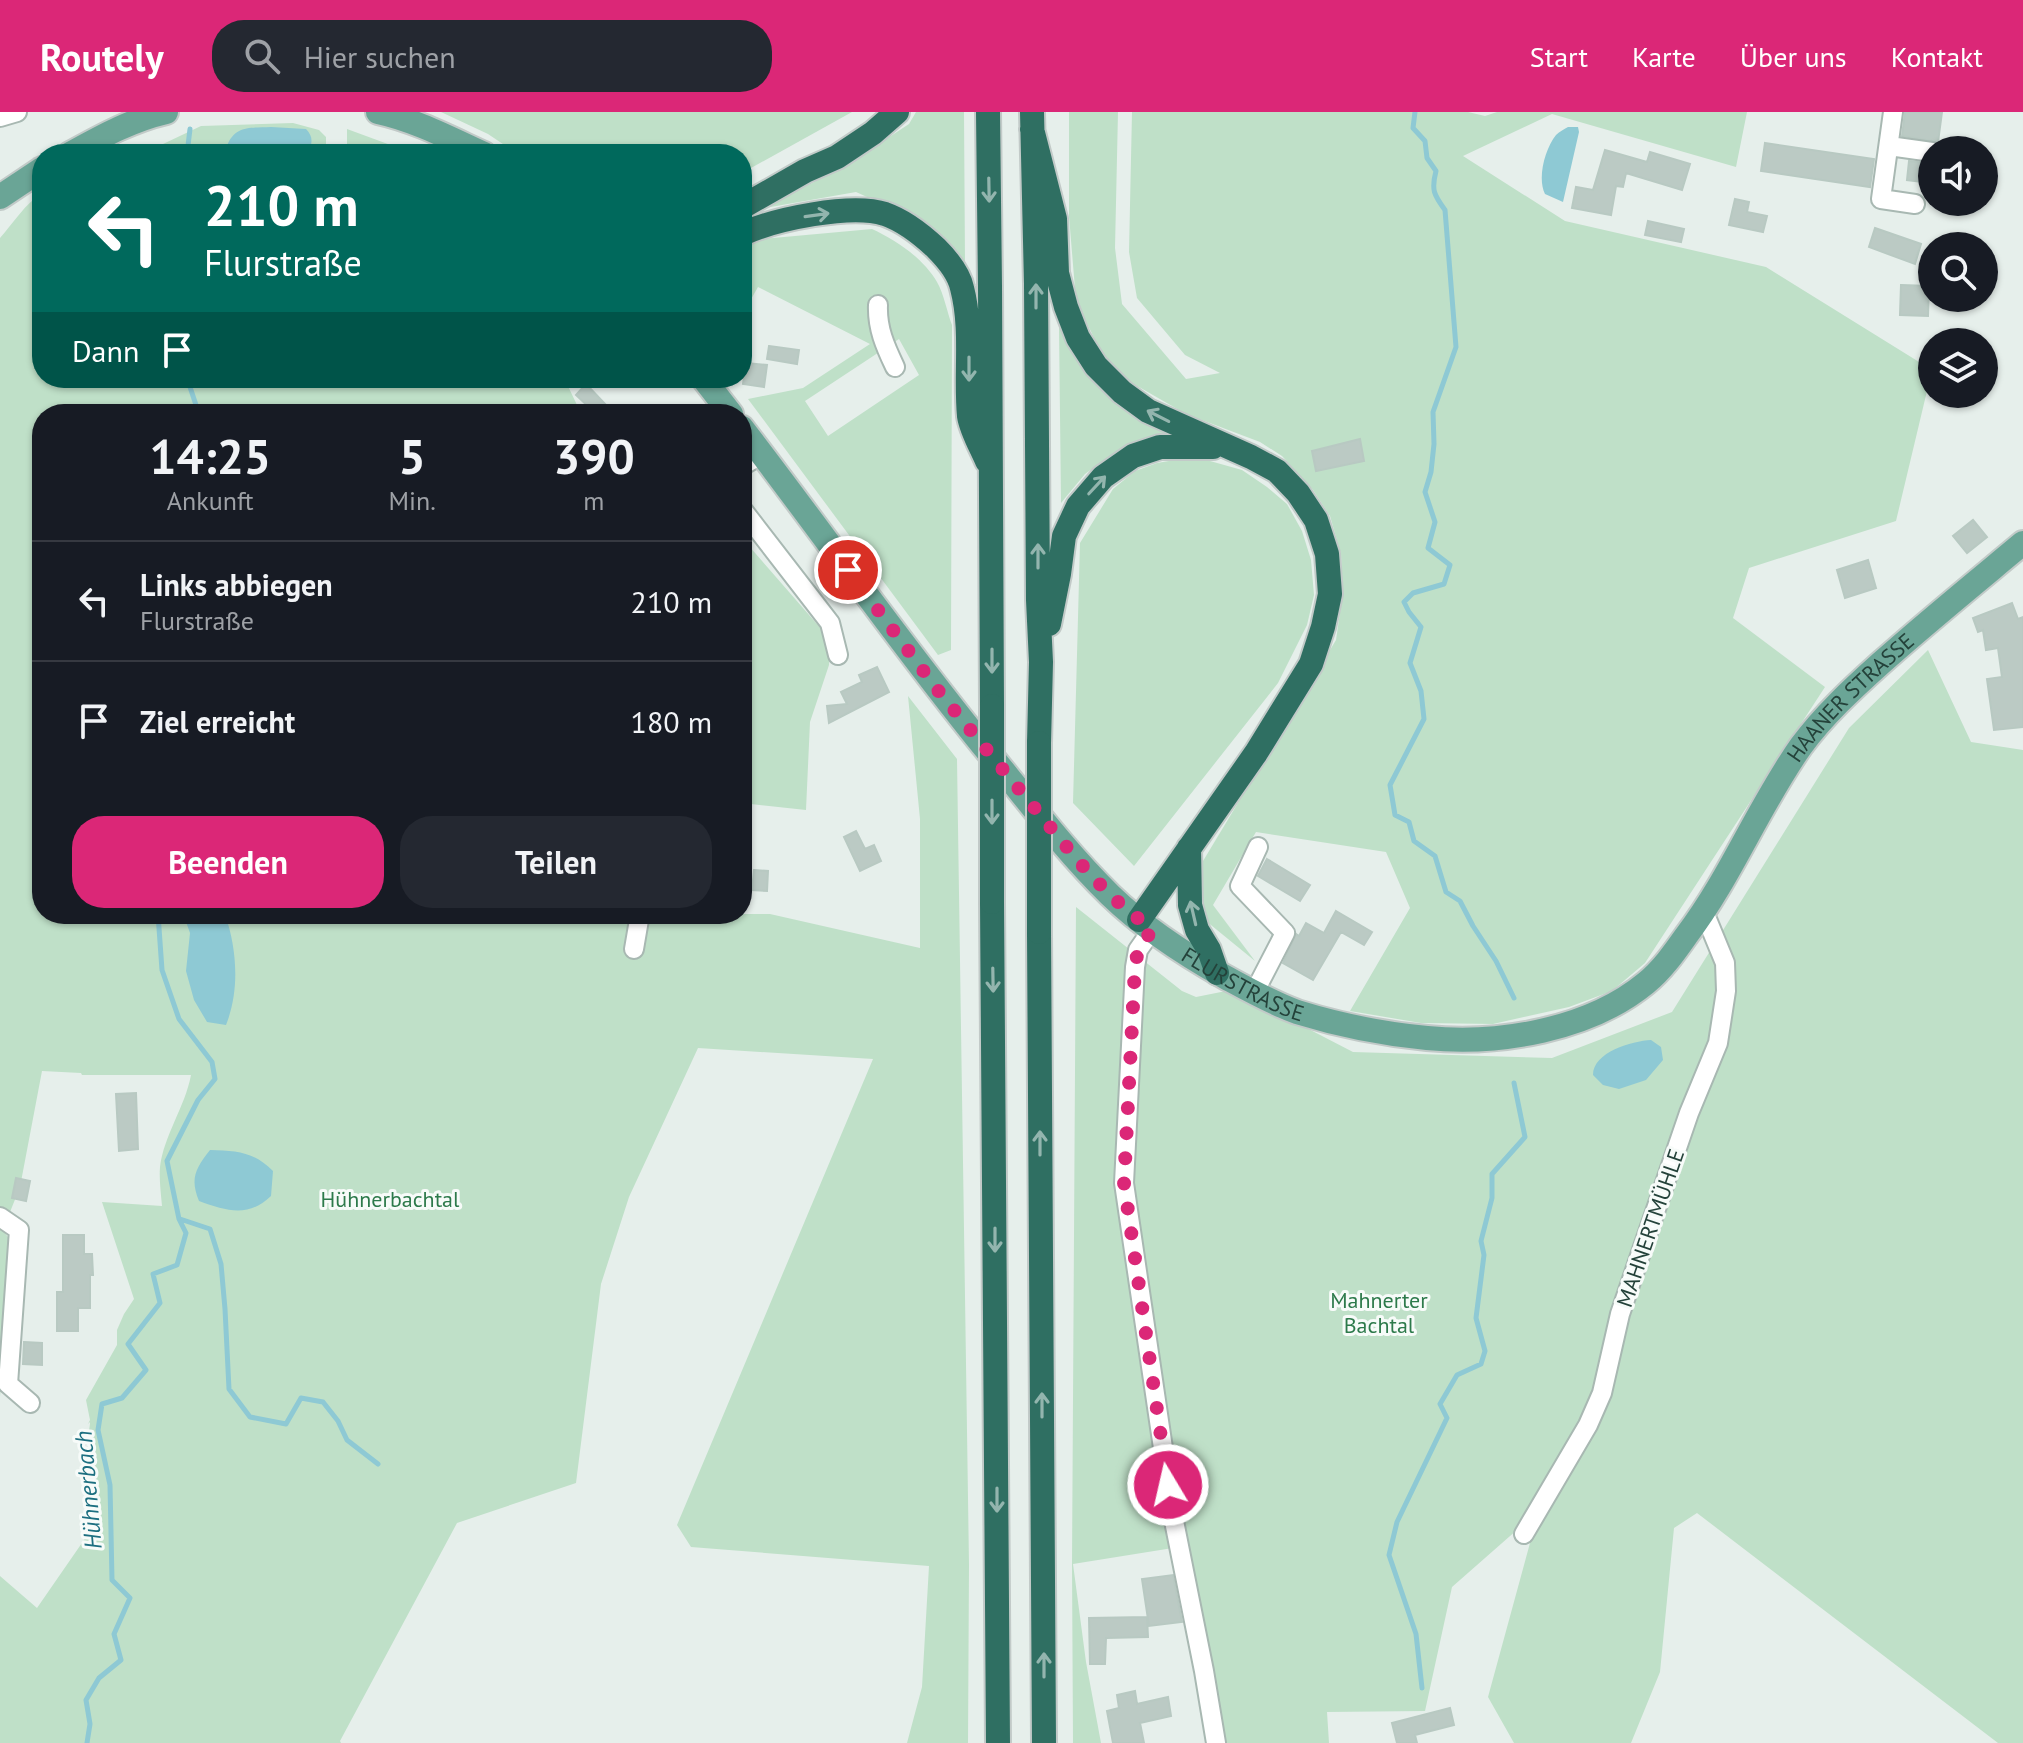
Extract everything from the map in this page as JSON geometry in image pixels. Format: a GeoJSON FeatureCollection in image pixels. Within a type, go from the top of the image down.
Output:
{"type":"FeatureCollection","features":[{"type":"Feature","properties":{"kind":"highway"},"geometry":{"type":"LineString","coordinates":[[752,201],[837,157],[897,112]]}},
{"type":"Feature","properties":{"kind":"highway"},"geometry":{"type":"LineString","coordinates":[[988,112],[998,1743]]}},
{"type":"Feature","properties":{"kind":"highway"},"geometry":{"type":"LineString","coordinates":[[1032,120],[1055,219],[1057,273],[1078,338],[1096,366],[1122,392],[1148,411],[1277,471],[1298,493],[1316,520],[1327,554],[1330,594],[1311,664],[1256,753],[1189,848],[1145,925]]}},
{"type":"Feature","properties":{"kind":"highway"},"geometry":{"type":"LineString","coordinates":[[1032,120],[1041,662],[1039,932],[1044,1743]]}},
{"type":"Feature","properties":{"kind":"highway"},"geometry":{"type":"LineString","coordinates":[[752,229],[798,217],[852,210],[884,214],[920,232],[944,256],[961,284],[968,321],[969,419],[992,471]]}},
{"type":"Feature","properties":{"kind":"highway"},"geometry":{"type":"LineString","coordinates":[[1041,662],[1064,536],[1078,506],[1103,477],[1133,456],[1160,447],[1229,448]]}},
{"type":"Feature","properties":{"kind":"highway"},"geometry":{"type":"LineString","coordinates":[[1189,848],[1190,905],[1197,930],[1209,950],[1217,973]]}},
{"type":"Feature","properties":{"kind":"main road"},"geometry":{"type":"LineString","coordinates":[[88,144],[115,129],[166,112]]}},
{"type":"Feature","properties":{"kind":"main road"},"geometry":{"type":"LineString","coordinates":[[378,112],[404,119],[462,144]]}},
{"type":"Feature","properties":{"kind":"main road"},"geometry":{"type":"LineString","coordinates":[[0,197],[32,176]]}},
{"type":"Feature","properties":{"kind":"main road"},"geometry":{"type":"LineString","coordinates":[[711,388],[723,404]]}},
{"type":"Feature","properties":{"kind":"main road","name":"FLURSTRASSE"},"geometry":{"type":"LineString","coordinates":[[752,460],[1079,862],[1111,896],[1179,950],[1254,993],[1295,1011],[1404,1036],[1451,1041],[1520,1036],[1583,1018],[1614,1004],[1644,984],[1665,965],[1704,912]]}},
{"type":"Feature","properties":{"kind":"main road","name":"HAANER STRASSE"},"geometry":{"type":"LineString","coordinates":[[1704,912],[1801,746],[1840,700],[1930,619],[2023,543]]}},
{"type":"Feature","properties":{"kind":"street"},"geometry":{"type":"LineString","coordinates":[[0,117],[17,112]]}},
{"type":"Feature","properties":{"kind":"street"},"geometry":{"type":"LineString","coordinates":[[1893,112],[1881,199],[1915,204]]}},
{"type":"Feature","properties":{"kind":"street"},"geometry":{"type":"LineString","coordinates":[[1889,146],[1918,150]]}},
{"type":"Feature","properties":{"kind":"street"},"geometry":{"type":"LineString","coordinates":[[878,305],[878,322],[895,367]]}},
{"type":"Feature","properties":{"kind":"street"},"geometry":{"type":"LineString","coordinates":[[752,522],[830,623],[838,655]]}},
{"type":"Feature","properties":{"kind":"street"},"geometry":{"type":"LineString","coordinates":[[1254,993],[1285,933],[1240,886],[1258,847]]}},
{"type":"Feature","properties":{"kind":"street","name":"MAHNERTMÜHLE"},"geometry":{"type":"LineString","coordinates":[[1524,1534],[1588,1425],[1602,1393],[1620,1314],[1689,1113],[1718,1043],[1726,991],[1725,963],[1704,912]]}},
{"type":"Feature","properties":{"kind":"street"},"geometry":{"type":"LineString","coordinates":[[634,949],[638,924]]}},
{"type":"Feature","properties":{"kind":"street"},"geometry":{"type":"LineString","coordinates":[[1145,925],[1135,967],[1124,1183],[1173,1516],[1216,1743]]}},
{"type":"Feature","properties":{"kind":"street"},"geometry":{"type":"LineString","coordinates":[[0,1217],[19,1230],[8,1384],[30,1403]]}},
{"type":"Feature","properties":{"kind":"green space"},"geometry":{"type":"Polygon","coordinates":[[[441,112],[852,112],[752,167],[752,144],[503,144],[441,112]]]}},
{"type":"Feature","properties":{"kind":"green space"},"geometry":{"type":"Polygon","coordinates":[[[916,112],[964,112],[965,262],[927,224],[856,192],[765,208],[848,164],[909,124],[916,112]]]}},
{"type":"Feature","properties":{"kind":"green space"},"geometry":{"type":"Polygon","coordinates":[[[1069,112],[1118,112],[1115,248],[1122,304],[1186,379],[1220,373],[1185,355],[1137,298],[1129,252],[1132,112],[1468,112],[1485,116],[1497,112],[1747,112],[1736,167],[1552,114],[1463,156],[1565,221],[1766,267],[1918,361],[1918,408],[1923,408],[1896,521],[1749,568],[1733,618],[1825,687],[1645,963],[1612,991],[1569,1007],[1493,1024],[1421,1023],[1350,1011],[1410,908],[1386,852],[1256,832],[1213,905],[1255,961],[1206,921],[1197,871],[1336,640],[1343,592],[1341,554],[1330,516],[1313,490],[1282,456],[1260,442],[1186,414],[1132,383],[1104,358],[1076,301],[1069,216],[1069,112]]]}},
{"type":"Feature","properties":{"kind":"green space"},"geometry":{"type":"Polygon","coordinates":[[[293,123],[319,130],[326,137],[326,144],[163,144],[201,126],[293,123]]]}},
{"type":"Feature","properties":{"kind":"green space"},"geometry":{"type":"Polygon","coordinates":[[[347,129],[388,144],[347,144],[347,129]]]}},
{"type":"Feature","properties":{"kind":"green space","name":"Hühnerbachtal"},"geometry":{"type":"Polygon","coordinates":[[[32,201],[32,388],[569,388],[577,404],[32,404],[32,924],[752,924],[752,914],[770,914],[920,948],[920,819],[908,696],[957,759],[969,1565],[968,1743],[907,1743],[922,1687],[929,1566],[691,1547],[677,1525],[873,1059],[698,1048],[629,1197],[601,1284],[576,1483],[457,1523],[341,1743],[0,1743],[0,1576],[37,1608],[102,1514],[88,1437],[90,1420],[86,1400],[117,1345],[117,1330],[134,1299],[102,1202],[162,1206],[162,1155],[191,1075],[82,1075],[42,1071],[20,1187],[10,1212],[0,1209],[0,238],[32,201]]]}},
{"type":"Feature","properties":{"kind":"green space"},"geometry":{"type":"Polygon","coordinates":[[[872,229],[917,258],[939,287],[952,325],[951,650],[938,655],[748,399],[803,388],[870,344],[758,287],[752,298],[752,240],[872,229]],[[899,339],[805,401],[828,436],[919,375],[899,339]]]}},
{"type":"Feature","properties":{"kind":"green space"},"geometry":{"type":"Polygon","coordinates":[[[1059,327],[1090,376],[1171,433],[1121,448],[1085,474],[1061,503],[1059,327]]]}},
{"type":"Feature","properties":{"kind":"green space"},"geometry":{"type":"Polygon","coordinates":[[[1181,459],[1210,461],[1242,470],[1287,504],[1302,531],[1311,560],[1314,595],[1307,625],[1278,683],[1134,866],[1073,803],[1080,543],[1113,489],[1135,471],[1181,459]]]}},
{"type":"Feature","properties":{"kind":"green space"},"geometry":{"type":"Polygon","coordinates":[[[752,549],[830,639],[829,665],[810,722],[806,810],[752,804],[752,549]]]}},
{"type":"Feature","properties":{"kind":"green space","name":"Mahnerter Bachtal"},"geometry":{"type":"Polygon","coordinates":[[[1928,650],[1971,742],[2023,750],[2023,1743],[1998,1743],[1697,1513],[1674,1528],[1660,1672],[1631,1743],[1514,1743],[1488,1697],[1530,1543],[1541,1523],[1518,1529],[1452,1587],[1425,1711],[1327,1712],[1329,1743],[1217,1743],[1179,1547],[1073,1564],[1101,1743],[1073,1743],[1072,1564],[1076,907],[1182,991],[1196,997],[1237,992],[1353,1052],[1552,1058],[1672,1012],[1849,728],[1928,650]]]}},
{"type":"Feature","properties":{"kind":"green space"},"geometry":{"type":"Polygon","coordinates":[[[0,1227],[12,1242],[0,1397],[0,1227]]]}},
{"type":"Feature","properties":{"kind":"water"},"geometry":{"type":"Polygon","coordinates":[[[1568,127],[1578,127],[1579,132],[1563,202],[1545,194],[1542,172],[1552,141],[1568,127]]]}},
{"type":"Feature","properties":{"kind":"water"},"geometry":{"type":"Polygon","coordinates":[[[250,128],[306,129],[312,141],[311,144],[228,144],[234,134],[250,128]]]}},
{"type":"Feature","properties":{"kind":"water"},"geometry":{"type":"Polygon","coordinates":[[[187,924],[228,924],[235,984],[226,1025],[207,1022],[194,1000],[186,971],[190,933],[187,924]]]}},
{"type":"Feature","properties":{"kind":"water"},"geometry":{"type":"Polygon","coordinates":[[[1651,1040],[1661,1047],[1663,1060],[1646,1080],[1619,1089],[1603,1085],[1593,1075],[1599,1060],[1606,1054],[1624,1045],[1651,1040]]]}},
{"type":"Feature","properties":{"kind":"water"},"geometry":{"type":"Polygon","coordinates":[[[210,1150],[244,1153],[266,1164],[273,1171],[271,1196],[245,1210],[219,1208],[199,1201],[196,1174],[210,1150]]]}},
{"type":"Feature","properties":{"kind":"building"},"geometry":{"type":"Polygon","coordinates":[[[1905,112],[1942,112],[1939,136],[1918,136],[1918,139],[1902,136],[1905,112]]]}},
{"type":"Feature","properties":{"kind":"building"},"geometry":{"type":"Polygon","coordinates":[[[1765,143],[1874,159],[1870,187],[1761,171],[1765,143]]]}},
{"type":"Feature","properties":{"kind":"building"},"geometry":{"type":"Polygon","coordinates":[[[1605,150],[1647,162],[1650,152],[1690,164],[1682,190],[1626,173],[1623,187],[1616,186],[1611,215],[1572,208],[1576,187],[1593,190],[1605,150]]]}},
{"type":"Feature","properties":{"kind":"building"},"geometry":{"type":"Polygon","coordinates":[[[1909,161],[1918,162],[1918,181],[1907,180],[1909,161]]]}},
{"type":"Feature","properties":{"kind":"building"},"geometry":{"type":"Polygon","coordinates":[[[1735,199],[1749,202],[1747,212],[1767,216],[1763,232],[1729,225],[1735,199]]]}},
{"type":"Feature","properties":{"kind":"building"},"geometry":{"type":"Polygon","coordinates":[[[1648,221],[1684,229],[1681,242],[1645,235],[1648,221]]]}},
{"type":"Feature","properties":{"kind":"building"},"geometry":{"type":"Polygon","coordinates":[[[1875,228],[1918,243],[1918,254],[1915,264],[1869,247],[1875,228]]]}},
{"type":"Feature","properties":{"kind":"building"},"geometry":{"type":"Polygon","coordinates":[[[1901,285],[1918,286],[1918,312],[1928,312],[1928,316],[1900,315],[1901,285]]]}},
{"type":"Feature","properties":{"kind":"building"},"geometry":{"type":"Polygon","coordinates":[[[769,346],[799,350],[797,364],[767,359],[769,346]]]}},
{"type":"Feature","properties":{"kind":"building"},"geometry":{"type":"Polygon","coordinates":[[[752,364],[767,365],[764,387],[752,385],[752,364]]]}},
{"type":"Feature","properties":{"kind":"building"},"geometry":{"type":"Polygon","coordinates":[[[582,388],[590,388],[605,404],[585,404],[576,395],[582,388]]]}},
{"type":"Feature","properties":{"kind":"building"},"geometry":{"type":"Polygon","coordinates":[[[1360,439],[1364,461],[1316,471],[1312,451],[1360,439]]]}},
{"type":"Feature","properties":{"kind":"building"},"geometry":{"type":"Polygon","coordinates":[[[1973,520],[1987,537],[1967,553],[1953,536],[1973,520]]]}},
{"type":"Feature","properties":{"kind":"building"},"geometry":{"type":"Polygon","coordinates":[[[1868,560],[1876,588],[1845,598],[1837,570],[1868,560]]]}},
{"type":"Feature","properties":{"kind":"building"},"geometry":{"type":"Polygon","coordinates":[[[2012,603],[2018,619],[2023,617],[2023,727],[1994,730],[1987,679],[2002,677],[1998,648],[1986,650],[1983,630],[1978,632],[1973,618],[2012,603]]]}},
{"type":"Feature","properties":{"kind":"building"},"geometry":{"type":"Polygon","coordinates":[[[877,667],[889,692],[829,723],[827,706],[847,704],[841,692],[862,682],[859,675],[877,667]]]}},
{"type":"Feature","properties":{"kind":"building"},"geometry":{"type":"Polygon","coordinates":[[[856,831],[865,849],[874,845],[881,861],[860,871],[844,837],[856,831]]]}},
{"type":"Feature","properties":{"kind":"building"},"geometry":{"type":"Polygon","coordinates":[[[1267,859],[1310,885],[1300,901],[1258,876],[1267,859]]]}},
{"type":"Feature","properties":{"kind":"building"},"geometry":{"type":"Polygon","coordinates":[[[754,870],[768,871],[767,891],[752,890],[754,870]]]}},
{"type":"Feature","properties":{"kind":"building"},"geometry":{"type":"Polygon","coordinates":[[[1336,911],[1372,932],[1364,945],[1341,932],[1313,980],[1283,963],[1296,934],[1299,936],[1306,923],[1324,933],[1336,911]]]}},
{"type":"Feature","properties":{"kind":"building"},"geometry":{"type":"Polygon","coordinates":[[[136,1093],[138,1149],[119,1151],[116,1094],[136,1093]]]}},
{"type":"Feature","properties":{"kind":"building"},"geometry":{"type":"Polygon","coordinates":[[[16,1178],[30,1181],[26,1201],[12,1198],[16,1178]]]}},
{"type":"Feature","properties":{"kind":"building"},"geometry":{"type":"Polygon","coordinates":[[[63,1235],[84,1235],[84,1254],[92,1254],[90,1308],[78,1308],[78,1331],[57,1331],[57,1292],[63,1292],[63,1235]]]}},
{"type":"Feature","properties":{"kind":"building"},"geometry":{"type":"Polygon","coordinates":[[[24,1342],[42,1343],[42,1365],[23,1364],[24,1342]]]}},
{"type":"Feature","properties":{"kind":"building"},"geometry":{"type":"Polygon","coordinates":[[[1173,1575],[1182,1622],[1149,1626],[1142,1579],[1173,1575]]]}},
{"type":"Feature","properties":{"kind":"building"},"geometry":{"type":"Polygon","coordinates":[[[1147,1617],[1148,1637],[1106,1638],[1105,1664],[1090,1664],[1089,1618],[1147,1617]]]}},
{"type":"Feature","properties":{"kind":"building"},"geometry":{"type":"Polygon","coordinates":[[[1135,1691],[1137,1704],[1168,1697],[1171,1716],[1140,1723],[1144,1743],[1113,1743],[1107,1711],[1119,1708],[1117,1695],[1135,1691]]]}},
{"type":"Feature","properties":{"kind":"building"},"geometry":{"type":"Polygon","coordinates":[[[1450,1708],[1454,1725],[1415,1735],[1417,1743],[1397,1743],[1392,1723],[1450,1708]]]}},
{"type":"Feature","properties":{"kind":"waterway"},"geometry":{"type":"LineString","coordinates":[[1415,112],[1413,128],[1425,141],[1427,158],[1436,171],[1434,192],[1445,210],[1456,347],[1433,412],[1434,444],[1425,492],[1435,522],[1428,548],[1450,565],[1444,584],[1413,593],[1404,602],[1421,627],[1410,663],[1421,691],[1424,719],[1390,785],[1395,815],[1409,822],[1414,841],[1435,856],[1446,892],[1460,901],[1514,998]]}},
{"type":"Feature","properties":{"kind":"waterway","name":"Hühnerbach"},"geometry":{"type":"LineString","coordinates":[[188,144],[190,129]]}},
{"type":"Feature","properties":{"kind":"waterway","name":"Hühnerbach"},"geometry":{"type":"LineString","coordinates":[[190,388],[196,404]]}},
{"type":"Feature","properties":{"kind":"waterway","name":"Hühnerbach"},"geometry":{"type":"LineString","coordinates":[[87,1743],[90,1724],[86,1700],[99,1678],[121,1660],[114,1634],[130,1598],[112,1580],[110,1485],[98,1430],[102,1404],[122,1398],[146,1370],[128,1344],[160,1303],[153,1274],[177,1265],[186,1233],[179,1219],[167,1161],[198,1100],[215,1079],[212,1062],[179,1019],[162,970],[159,924]]}},
{"type":"Feature","properties":{"kind":"waterway"},"geometry":{"type":"LineString","coordinates":[[1422,1688],[1416,1634],[1389,1555],[1397,1522],[1447,1418],[1440,1404],[1457,1375],[1481,1364],[1485,1351],[1476,1318],[1484,1255],[1481,1241],[1492,1198],[1492,1174],[1525,1137],[1514,1083]]}},
{"type":"Feature","properties":{"kind":"waterway"},"geometry":{"type":"LineString","coordinates":[[180,1219],[210,1229],[221,1264],[229,1389],[250,1417],[286,1424],[301,1398],[323,1402],[338,1421],[347,1440],[378,1464]]}},
{"type":"Feature","properties":{"kind":"route"},"geometry":{"type":"LineString","coordinates":[[848,570],[940,693],[1079,862],[1111,896],[1152,930],[1138,950],[1135,967],[1124,1183],[1168,1485]]}}]}
